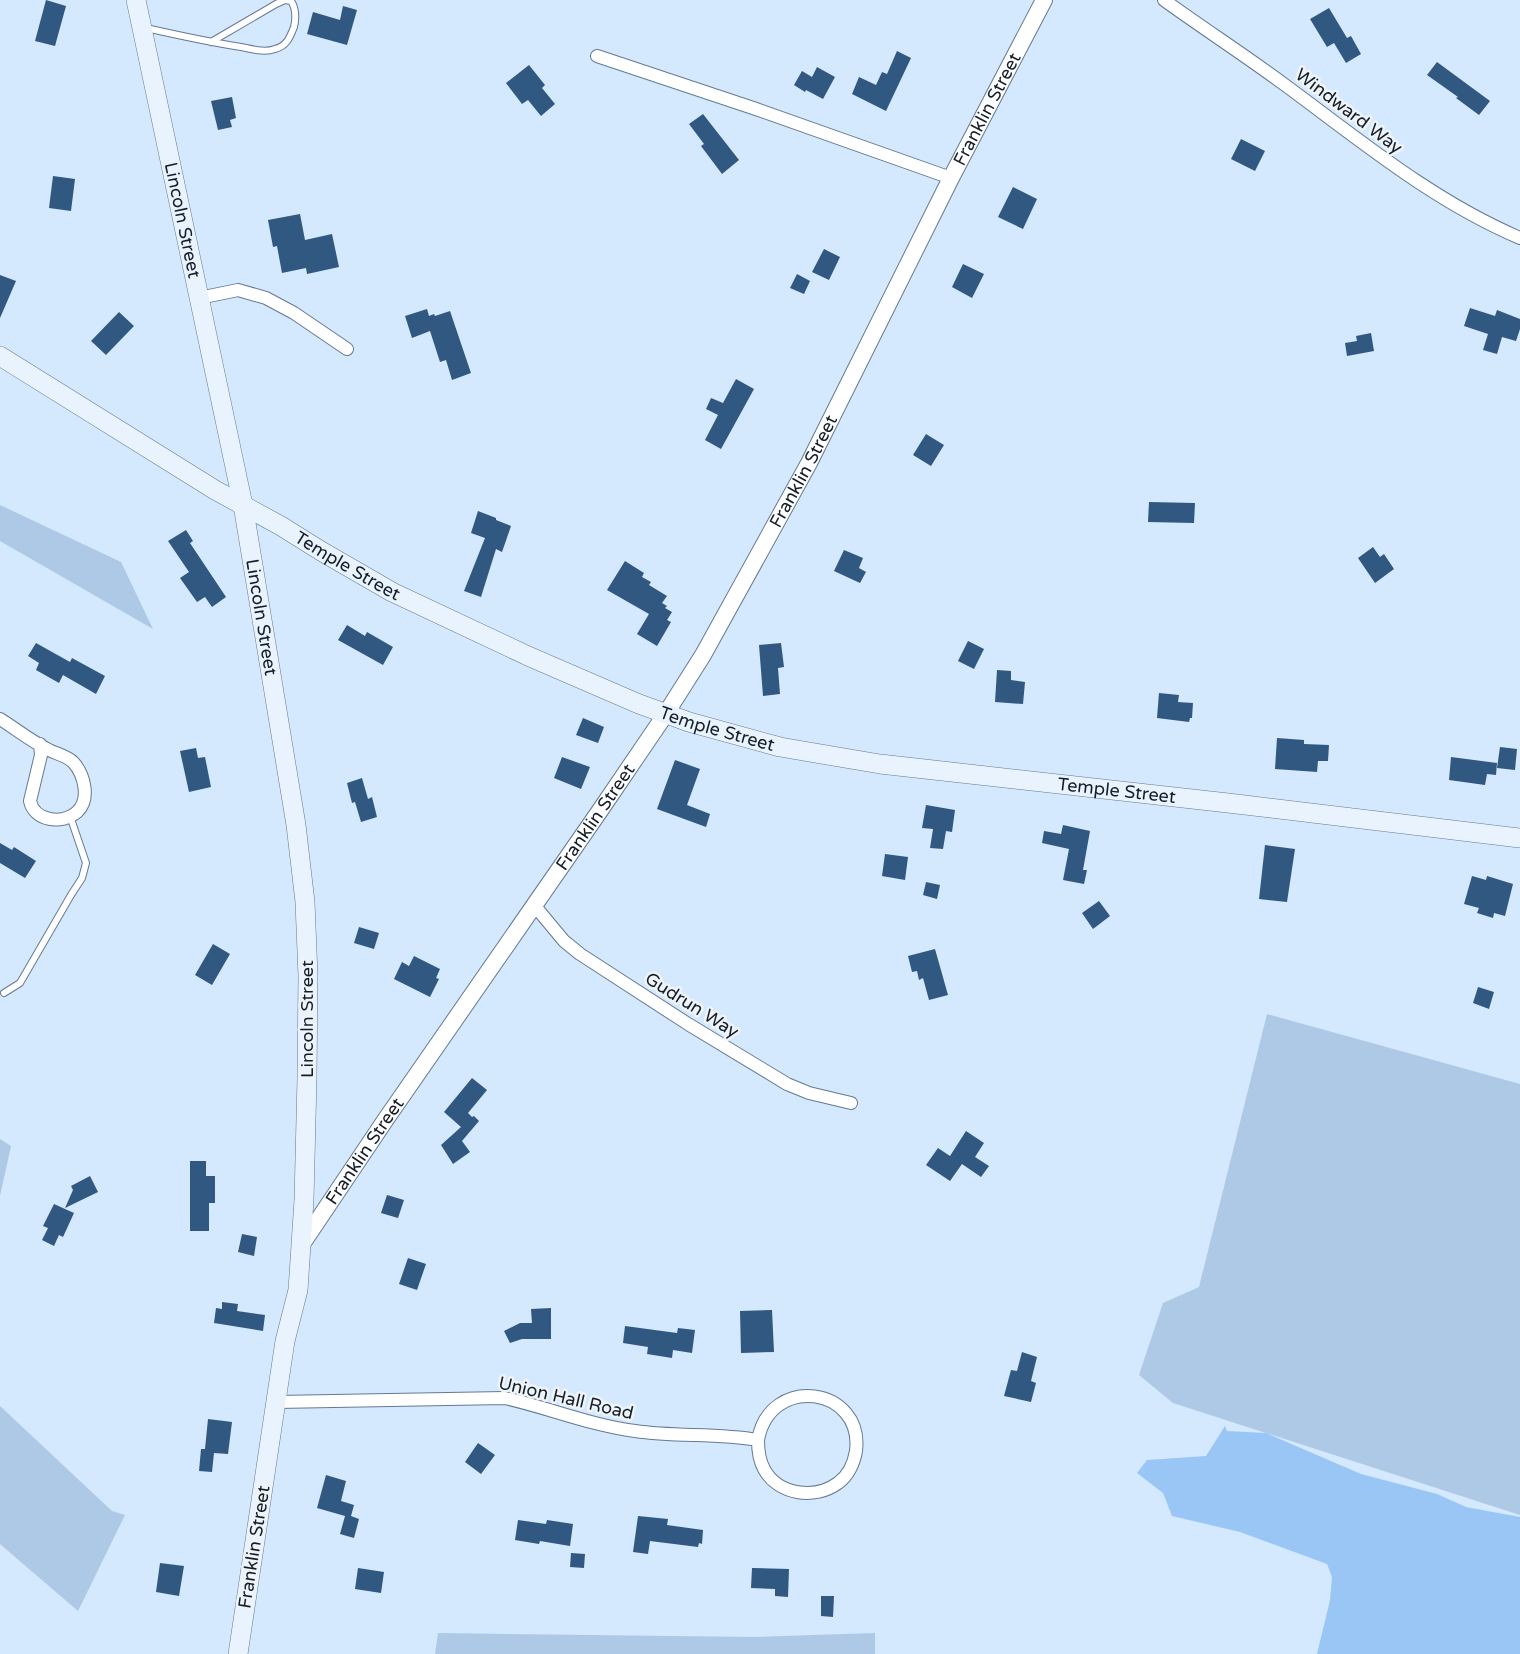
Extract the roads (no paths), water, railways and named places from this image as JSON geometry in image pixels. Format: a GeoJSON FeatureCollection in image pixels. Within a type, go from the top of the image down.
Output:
{"type":"FeatureCollection","features":[{"type":"Feature","properties":{"kind":"main road","name":"Lincoln Street"},"geometry":{"type":"LineString","coordinates":[[136,0],[243,505],[296,825],[305,902],[308,1041],[302,1244]]}},
{"type":"Feature","properties":{"kind":"main road","name":"Temple Street"},"geometry":{"type":"LineString","coordinates":[[0,356],[215,490],[281,526],[361,575],[493,641],[665,715],[749,739],[845,759],[1520,838]]}},
{"type":"Feature","properties":{"kind":"main road","name":"Franklin Street"},"geometry":{"type":"LineString","coordinates":[[238,1654],[285,1341],[298,1290],[302,1244]]}},
{"type":"Feature","properties":{"kind":"street","name":"Franklin Street"},"geometry":{"type":"LineString","coordinates":[[302,1244],[391,1110],[665,715],[703,655],[809,463],[1044,0]]}},
{"type":"Feature","properties":{"kind":"street","name":"Windward Way"},"geometry":{"type":"LineString","coordinates":[[1164,0],[1285,85],[1348,134],[1418,183],[1458,208],[1520,238]]}},
{"type":"Feature","properties":{"kind":"street"},"geometry":{"type":"LineString","coordinates":[[598,56],[774,115],[952,178]]}},
{"type":"Feature","properties":{"kind":"street"},"geometry":{"type":"LineString","coordinates":[[199,298],[238,290],[266,298],[294,313],[348,349]]}},
{"type":"Feature","properties":{"kind":"street"},"geometry":{"type":"LineString","coordinates":[[0,719],[40,744],[48,750],[72,761],[82,777],[84,786],[82,804],[78,811],[70,816],[49,819],[32,808],[30,800],[41,755],[40,744]]}},
{"type":"Feature","properties":{"kind":"street","name":"Gudrun Way"},"geometry":{"type":"LineString","coordinates":[[534,905],[564,941],[580,954],[688,1024],[788,1084],[810,1093],[851,1103]]}},
{"type":"Feature","properties":{"kind":"street"},"geometry":{"type":"LineString","coordinates":[[810,1395],[826,1398],[844,1412],[855,1432],[857,1445],[852,1465],[838,1483],[820,1492],[799,1493],[787,1490],[776,1483],[765,1471],[759,1457],[758,1440],[761,1425],[771,1410],[789,1398],[810,1395]]}},
{"type":"Feature","properties":{"kind":"street","name":"Union Hall Road"},"geometry":{"type":"LineString","coordinates":[[276,1402],[505,1398],[577,1419],[617,1428],[658,1433],[736,1436],[758,1440]]}},
{"type":"Feature","properties":{"kind":"lane"},"geometry":{"type":"LineString","coordinates":[[142,28],[211,42],[264,51],[275,50],[289,40],[295,23],[294,4],[291,1],[285,0],[276,4],[211,42]]}},
{"type":"Feature","properties":{"kind":"lane"},"geometry":{"type":"LineString","coordinates":[[4,993],[20,983],[82,878],[86,863],[70,816]]}}]}
